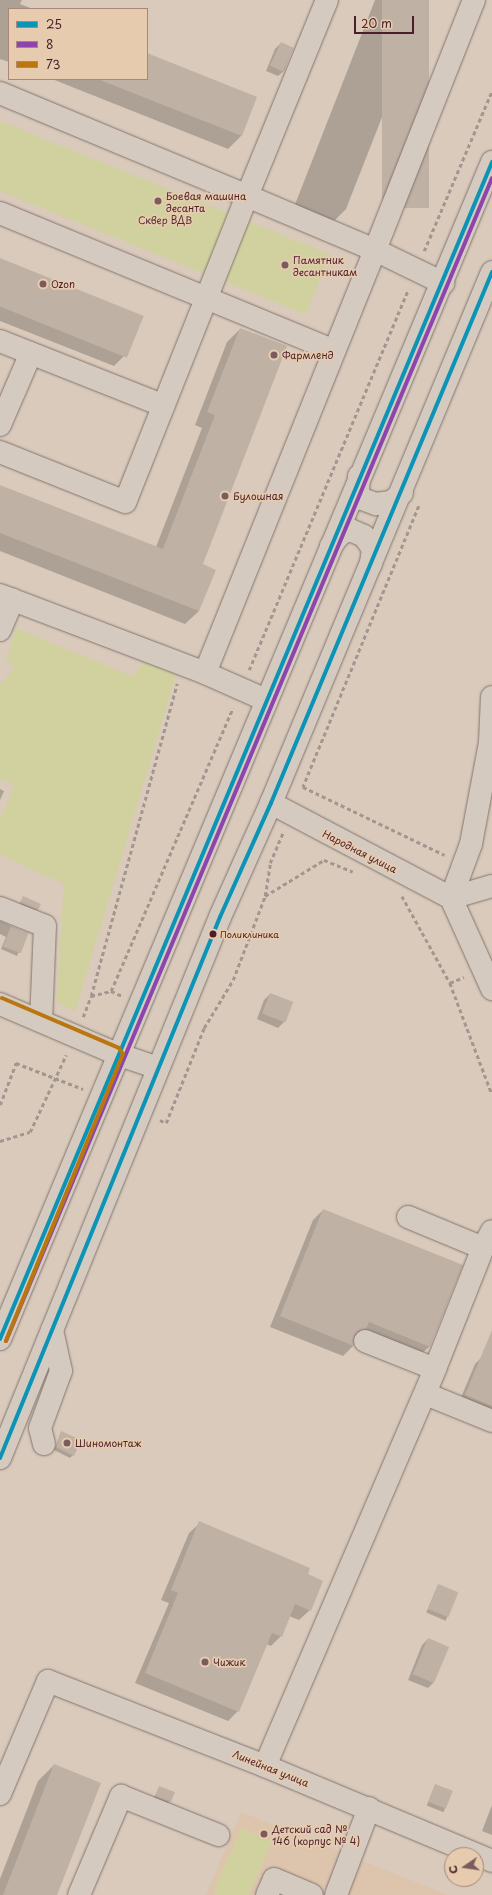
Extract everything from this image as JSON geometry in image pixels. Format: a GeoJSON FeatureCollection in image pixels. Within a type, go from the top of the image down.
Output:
{"type":"FeatureCollection","features":[{"type":"Feature","properties":{"kind":"main road"},"geometry":{"type":"LineString","coordinates":[[0,452],[125,502],[327,0]]}},
{"type":"Feature","properties":{"kind":"main road"},"geometry":{"type":"LineString","coordinates":[[205,673],[474,0]]}},
{"type":"Feature","properties":{"kind":"main road"},"geometry":{"type":"LineString","coordinates":[[0,93],[375,250],[443,283]]}},
{"type":"Feature","properties":{"kind":"main road"},"geometry":{"type":"LineString","coordinates":[[0,1339],[117,1054],[359,476],[443,283],[492,162]]}},
{"type":"Feature","properties":{"kind":"main road"},"geometry":{"type":"LineString","coordinates":[[0,213],[334,351]]}},
{"type":"Feature","properties":{"kind":"main road"},"geometry":{"type":"LineString","coordinates":[[0,1458],[220,917],[271,803],[402,493],[492,272]]}},
{"type":"Feature","properties":{"kind":"main road"},"geometry":{"type":"LineString","coordinates":[[0,341],[164,406]]}},
{"type":"Feature","properties":{"kind":"main road"},"geometry":{"type":"LineString","coordinates":[[0,425],[31,353]]}},
{"type":"Feature","properties":{"kind":"main road"},"geometry":{"type":"LineString","coordinates":[[359,476],[358,492],[362,499],[376,504],[391,502],[402,493]]}},
{"type":"Feature","properties":{"kind":"main road"},"geometry":{"type":"LineString","coordinates":[[330,547],[340,534],[350,530],[364,536],[374,550],[372,564]]}},
{"type":"Feature","properties":{"kind":"main road"},"geometry":{"type":"LineString","coordinates":[[0,630],[7,597],[205,673],[266,700]]}},
{"type":"Feature","properties":{"kind":"main road"},"geometry":{"type":"LineString","coordinates":[[492,697],[490,742],[471,844],[451,898],[492,989]]}},
{"type":"Feature","properties":{"kind":"main road","name":"Народная улица"},"geometry":{"type":"LineString","coordinates":[[271,803],[291,816],[451,898]]}},
{"type":"Feature","properties":{"kind":"main road"},"geometry":{"type":"LineString","coordinates":[[451,898],[492,886]]}},
{"type":"Feature","properties":{"kind":"main road"},"geometry":{"type":"LineString","coordinates":[[0,908],[45,926],[41,1022]]}},
{"type":"Feature","properties":{"kind":"main road"},"geometry":{"type":"LineString","coordinates":[[0,1004],[117,1054],[158,1068]]}},
{"type":"Feature","properties":{"kind":"main road"},"geometry":{"type":"LineString","coordinates":[[265,1766],[426,1394],[488,1239],[408,1217]]}},
{"type":"Feature","properties":{"kind":"main road"},"geometry":{"type":"LineString","coordinates":[[44,1444],[40,1428],[61,1371],[52,1330]]}},
{"type":"Feature","properties":{"kind":"main road"},"geometry":{"type":"LineString","coordinates":[[365,1341],[435,1369]]}},
{"type":"Feature","properties":{"kind":"main road"},"geometry":{"type":"LineString","coordinates":[[426,1394],[492,1421]]}},
{"type":"Feature","properties":{"kind":"main road","name":"Линейная улица"},"geometry":{"type":"LineString","coordinates":[[0,1794],[48,1681],[369,1808],[492,1861]]}},
{"type":"Feature","properties":{"kind":"main road"},"geometry":{"type":"LineString","coordinates":[[79,1895],[120,1796],[218,1835]]}},
{"type":"Feature","properties":{"kind":"main road"},"geometry":{"type":"LineString","coordinates":[[336,1895],[369,1808]]}},
{"type":"Feature","properties":{"kind":"main road"},"geometry":{"type":"LineString","coordinates":[[268,1895],[274,1880],[312,1895]]}},
{"type":"Feature","properties":{"kind":"path"},"geometry":{"type":"LineString","coordinates":[[111,991],[241,689],[492,91]]}},
{"type":"Feature","properties":{"kind":"path"},"geometry":{"type":"LineString","coordinates":[[140,1112],[166,1123],[204,1028],[233,980],[265,896],[270,863],[291,816],[422,500]]}},
{"type":"Feature","properties":{"kind":"path"},"geometry":{"type":"LineString","coordinates":[[91,996],[182,665]]}},
{"type":"Feature","properties":{"kind":"path"},"geometry":{"type":"LineString","coordinates":[[303,787],[445,856]]}},
{"type":"Feature","properties":{"kind":"path"},"geometry":{"type":"LineString","coordinates":[[265,896],[324,860],[358,874]]}},
{"type":"Feature","properties":{"kind":"path"},"geometry":{"type":"LineString","coordinates":[[399,891],[450,983],[492,1094]]}},
{"type":"Feature","properties":{"kind":"path"},"geometry":{"type":"LineString","coordinates":[[0,1105],[16,1063],[100,1095]]}},
{"type":"Feature","properties":{"kind":"path"},"geometry":{"type":"LineString","coordinates":[[0,1141],[30,1132],[56,1077]]}},
{"type":"Feature","properties":{"kind":"shaded area","name":"Детский сад № 146 (корпус № 4)"},"geometry":{"type":"Polygon","coordinates":[[[241,1812],[448,1895],[206,1895],[241,1812]]]}},
{"type":"Feature","properties":{"kind":"green space","name":"Сквер ВДВ"},"geometry":{"type":"Polygon","coordinates":[[[0,121],[330,254],[306,315],[0,191],[0,121]]]}},
{"type":"Feature","properties":{"kind":"green space"},"geometry":{"type":"Polygon","coordinates":[[[16,628],[132,676],[144,662],[176,675],[75,1012],[56,1001],[64,884],[0,855],[0,819],[14,785],[0,779],[0,684],[15,668],[6,660],[16,628]]]}},
{"type":"Feature","properties":{"kind":"green space"},"geometry":{"type":"Polygon","coordinates":[[[241,1828],[272,1842],[249,1895],[217,1895],[213,1893],[241,1828]]]}},
{"type":"Feature","properties":{"kind":"building"},"geometry":{"type":"Polygon","coordinates":[[[382,0],[429,0],[429,208],[382,208],[382,0]]]}},
{"type":"Feature","properties":{"kind":"building"},"geometry":{"type":"Polygon","coordinates":[[[281,42],[294,48],[283,71],[270,66],[281,42]]]}},
{"type":"Feature","properties":{"kind":"building"},"geometry":{"type":"Polygon","coordinates":[[[148,53],[257,97],[242,136],[100,80],[148,80],[148,53]]]}},
{"type":"Feature","properties":{"kind":"building"},"geometry":{"type":"Polygon","coordinates":[[[0,258],[144,316],[127,358],[0,307],[0,258]]]}},
{"type":"Feature","properties":{"kind":"building"},"geometry":{"type":"Polygon","coordinates":[[[240,328],[287,346],[203,564],[216,570],[199,611],[0,533],[0,485],[163,549],[215,415],[207,412],[240,328]]]}},
{"type":"Feature","properties":{"kind":"building"},"geometry":{"type":"Polygon","coordinates":[[[23,896],[41,904],[38,910],[20,903],[23,896]]]}},
{"type":"Feature","properties":{"kind":"building"},"geometry":{"type":"Polygon","coordinates":[[[11,926],[29,933],[21,953],[3,947],[11,926]]]}},
{"type":"Feature","properties":{"kind":"building"},"geometry":{"type":"Polygon","coordinates":[[[270,993],[293,1002],[285,1022],[262,1014],[270,993]]]}},
{"type":"Feature","properties":{"kind":"building"},"geometry":{"type":"Polygon","coordinates":[[[323,1209],[463,1265],[430,1347],[369,1322],[366,1329],[358,1331],[354,1336],[354,1346],[280,1316],[323,1209]]]}},
{"type":"Feature","properties":{"kind":"building"},"geometry":{"type":"Polygon","coordinates":[[[492,1330],[492,1406],[465,1395],[492,1330]]]}},
{"type":"Feature","properties":{"kind":"building","name":"Шиномонтаж"},"geometry":{"type":"Polygon","coordinates":[[[61,1431],[81,1440],[74,1456],[56,1447],[61,1431]]]}},
{"type":"Feature","properties":{"kind":"building"},"geometry":{"type":"Polygon","coordinates":[[[199,1521],[310,1568],[308,1574],[323,1581],[311,1611],[295,1604],[282,1637],[272,1633],[239,1712],[145,1673],[178,1593],[171,1590],[199,1521]]]}},
{"type":"Feature","properties":{"kind":"building"},"geometry":{"type":"Polygon","coordinates":[[[438,1584],[458,1592],[448,1617],[428,1609],[438,1584]]]}},
{"type":"Feature","properties":{"kind":"building"},"geometry":{"type":"Polygon","coordinates":[[[428,1638],[449,1647],[434,1683],[413,1674],[428,1638]]]}},
{"type":"Feature","properties":{"kind":"building"},"geometry":{"type":"Polygon","coordinates":[[[54,1764],[101,1783],[57,1895],[3,1895],[54,1764]]]}},
{"type":"Feature","properties":{"kind":"building"},"geometry":{"type":"Polygon","coordinates":[[[435,1784],[453,1791],[446,1809],[428,1802],[435,1784]]]}},
{"type":"Feature","properties":{"kind":"building"},"geometry":{"type":"Polygon","coordinates":[[[159,1786],[175,1792],[171,1802],[155,1796],[159,1786]]]}},
{"type":"Feature","properties":{"kind":"transit line","name":"25"},"geometry":{"type":"LineString","coordinates":[[0,1339],[492,162]]}},
{"type":"Feature","properties":{"kind":"transit line","name":"8"},"geometry":{"type":"LineString","coordinates":[[6,1341],[492,178]]}},
{"type":"Feature","properties":{"kind":"transit line","name":"25"},"geometry":{"type":"LineString","coordinates":[[0,1458],[220,917],[271,803],[492,272]]}},
{"type":"Feature","properties":{"kind":"transit line","name":"73"},"geometry":{"type":"LineString","coordinates":[[2,998],[119,1048],[123,1054],[6,1341]]}},
{"type":"Feature","properties":{"kind":"place","name":"Боевая машина десанта"},"geometry":{"type":"Point","coordinates":[158,201]}},
{"type":"Feature","properties":{"kind":"place","name":"Памятник десантникам"},"geometry":{"type":"Point","coordinates":[285,265]}},
{"type":"Feature","properties":{"kind":"place","name":"Ozon"},"geometry":{"type":"Point","coordinates":[43,284]}},
{"type":"Feature","properties":{"kind":"place","name":"Фармленд"},"geometry":{"type":"Point","coordinates":[274,355]}},
{"type":"Feature","properties":{"kind":"place","name":"Булошная"},"geometry":{"type":"Point","coordinates":[225,496]}},
{"type":"Feature","properties":{"kind":"place","name":"Поликлиника"},"geometry":{"type":"Point","coordinates":[213,934]}},
{"type":"Feature","properties":{"kind":"place","name":"Шиномонтаж"},"geometry":{"type":"Point","coordinates":[67,1443]}},
{"type":"Feature","properties":{"kind":"place","name":"Чижик"},"geometry":{"type":"Point","coordinates":[205,1662]}},
{"type":"Feature","properties":{"kind":"place","name":"Детский сад № 146 (корпус № 4)"},"geometry":{"type":"Point","coordinates":[264,1834]}}]}
